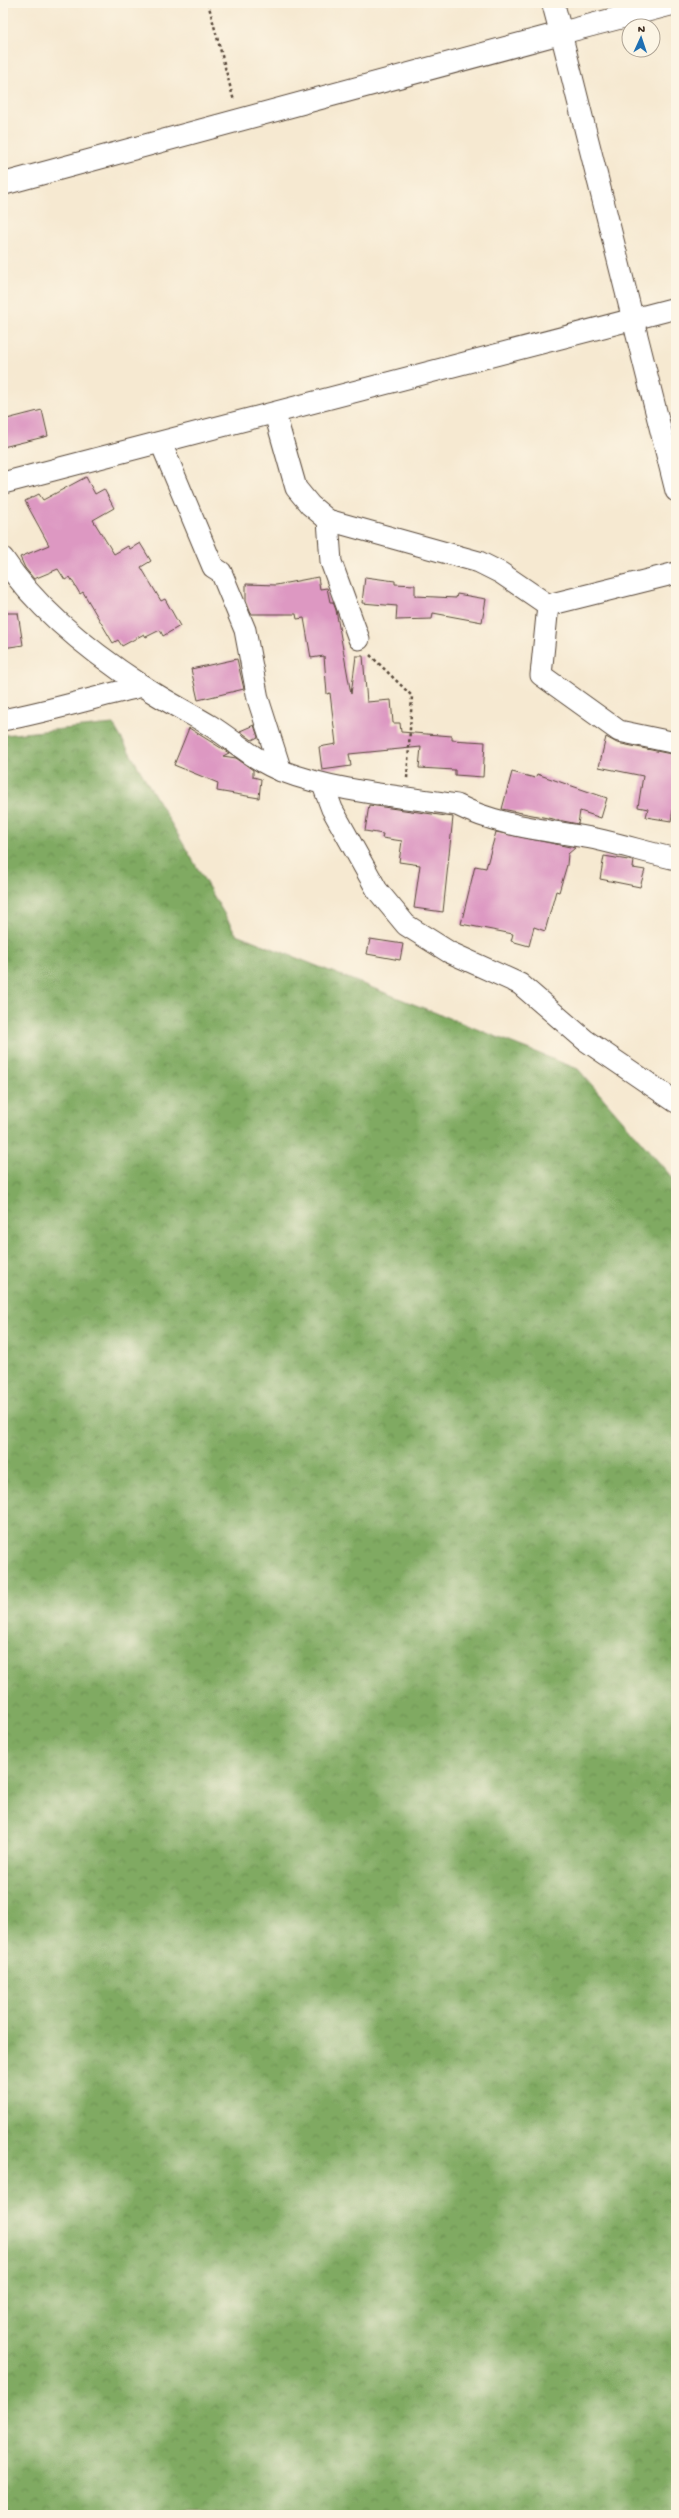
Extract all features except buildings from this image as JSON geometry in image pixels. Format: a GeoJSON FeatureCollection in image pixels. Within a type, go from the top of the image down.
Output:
{"type":"FeatureCollection","features":[{"type":"Feature","properties":{"kind":"street"},"geometry":{"type":"LineString","coordinates":[[553,3],[676,491]]}},
{"type":"Feature","properties":{"kind":"street"},"geometry":{"type":"LineString","coordinates":[[3,184],[676,3]]}},
{"type":"Feature","properties":{"kind":"street"},"geometry":{"type":"LineString","coordinates":[[3,483],[275,414],[676,308]]}},
{"type":"Feature","properties":{"kind":"street"},"geometry":{"type":"LineString","coordinates":[[275,414],[296,488],[310,505],[328,520],[479,562],[501,574],[548,605],[676,573]]}},
{"type":"Feature","properties":{"kind":"street"},"geometry":{"type":"LineString","coordinates":[[161,443],[212,567],[221,572],[246,630],[258,699],[281,771]]}},
{"type":"Feature","properties":{"kind":"street"},"geometry":{"type":"LineString","coordinates":[[328,520],[331,562],[359,639]]}},
{"type":"Feature","properties":{"kind":"street"},"geometry":{"type":"LineString","coordinates":[[3,558],[16,577],[70,631],[143,686],[212,727],[256,759],[281,771],[323,785],[457,805],[475,814],[528,828],[596,839],[676,859]]}},
{"type":"Feature","properties":{"kind":"street"},"geometry":{"type":"LineString","coordinates":[[548,605],[541,675],[619,731],[676,743]]}},
{"type":"Feature","properties":{"kind":"street"},"geometry":{"type":"LineString","coordinates":[[3,720],[55,710],[68,703],[143,686]]}},
{"type":"Feature","properties":{"kind":"street"},"geometry":{"type":"LineString","coordinates":[[323,785],[332,809],[377,890],[406,925],[449,952],[520,984],[585,1040],[676,1102]]}},
{"type":"Feature","properties":{"kind":"path"},"geometry":{"type":"LineString","coordinates":[[208,3],[239,120]]}},
{"type":"Feature","properties":{"kind":"path"},"geometry":{"type":"LineString","coordinates":[[359,639],[376,664],[412,696],[406,797]]}},
{"type":"Feature","properties":{"kind":"green space"},"geometry":{"type":"Polygon","coordinates":[[[113,724],[236,934],[578,1069],[676,1182],[676,2515],[3,2515],[3,735],[113,724]]]}}]}
